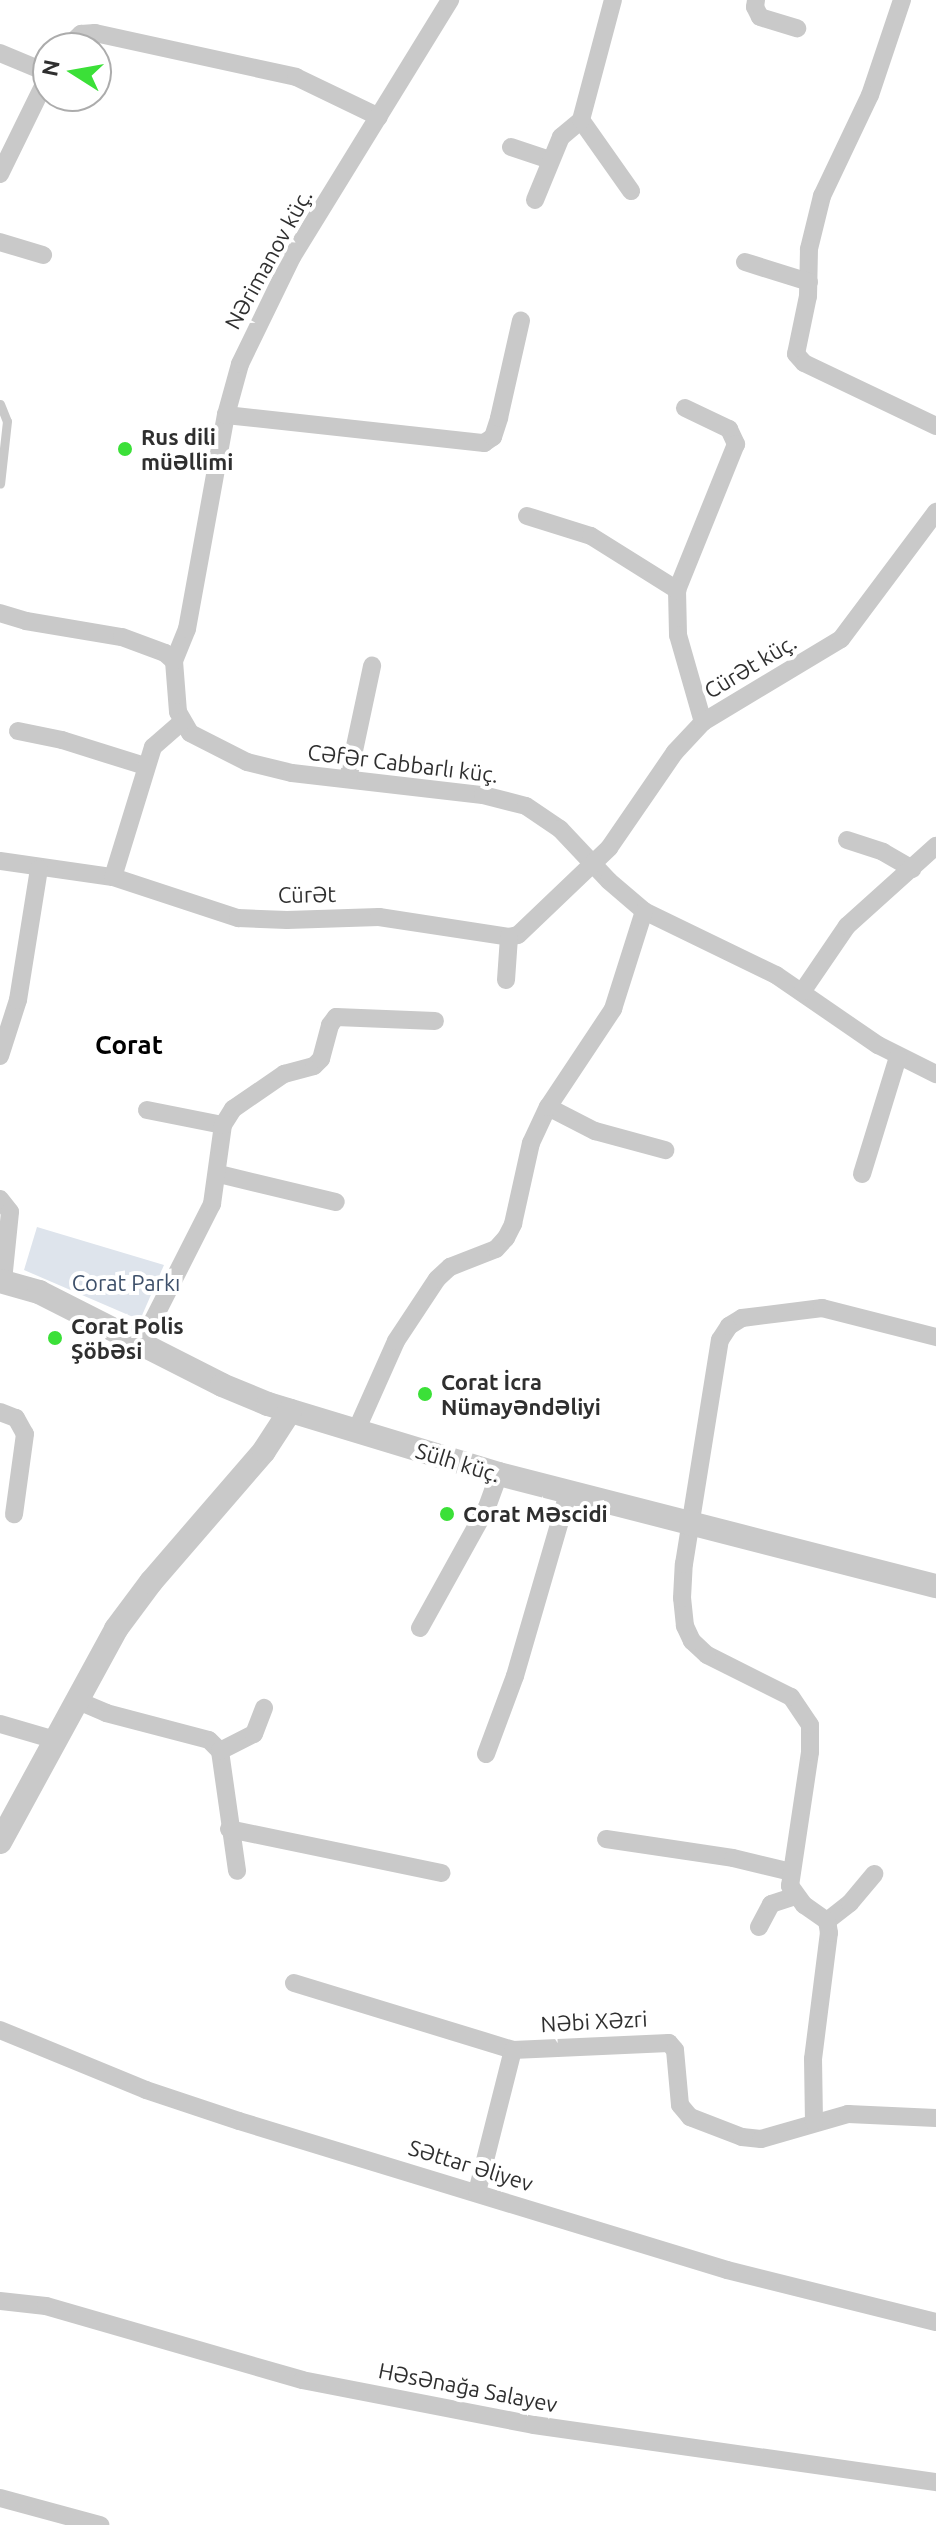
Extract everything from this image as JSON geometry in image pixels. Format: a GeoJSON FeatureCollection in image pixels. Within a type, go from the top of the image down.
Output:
{"type":"FeatureCollection","features":[{"type":"Feature","properties":{"kind":"street","name":"Nərimanov küç."},"geometry":{"type":"LineString","coordinates":[[174,661],[187,629],[226,415],[240,364],[270,297],[450,0]]}},
{"type":"Feature","properties":{"kind":"street"},"geometry":{"type":"LineString","coordinates":[[535,200],[561,137],[581,120],[613,0]]}},
{"type":"Feature","properties":{"kind":"street"},"geometry":{"type":"LineString","coordinates":[[756,0],[755,7],[760,17],[797,28]]}},
{"type":"Feature","properties":{"kind":"street"},"geometry":{"type":"LineString","coordinates":[[902,0],[870,95],[822,196],[809,249],[809,282],[796,354],[804,363],[936,426]]}},
{"type":"Feature","properties":{"kind":"street"},"geometry":{"type":"LineString","coordinates":[[112,37],[316,83],[379,117]]}},
{"type":"Feature","properties":{"kind":"street"},"geometry":{"type":"LineString","coordinates":[[0,53],[32,68]]}},
{"type":"Feature","properties":{"kind":"street"},"geometry":{"type":"LineString","coordinates":[[0,174],[32,108]]}},
{"type":"Feature","properties":{"kind":"street"},"geometry":{"type":"LineString","coordinates":[[581,120],[631,191]]}},
{"type":"Feature","properties":{"kind":"street"},"geometry":{"type":"LineString","coordinates":[[511,147],[550,160]]}},
{"type":"Feature","properties":{"kind":"street"},"geometry":{"type":"LineString","coordinates":[[0,242],[43,255]]}},
{"type":"Feature","properties":{"kind":"street"},"geometry":{"type":"LineString","coordinates":[[745,262],[809,282]]}},
{"type":"Feature","properties":{"kind":"street"},"geometry":{"type":"LineString","coordinates":[[226,415],[484,443],[493,437],[499,418],[521,320]]}},
{"type":"Feature","properties":{"kind":"street"},"geometry":{"type":"LineString","coordinates":[[685,408],[729,429],[736,444],[677,590],[678,635],[703,722]]}},
{"type":"Feature","properties":{"kind":"street","name":"Cürət küç."},"geometry":{"type":"LineString","coordinates":[[593,865],[636,813],[675,752],[703,722],[841,639],[936,512]]}},
{"type":"Feature","properties":{"kind":"street"},"geometry":{"type":"LineString","coordinates":[[527,516],[591,536],[677,590]]}},
{"type":"Feature","properties":{"kind":"street"},"geometry":{"type":"LineString","coordinates":[[0,613],[26,621],[122,637],[153,647],[174,661],[182,722],[160,738],[145,766],[113,877]]}},
{"type":"Feature","properties":{"kind":"street"},"geometry":{"type":"LineString","coordinates":[[348,779],[372,666]]}},
{"type":"Feature","properties":{"kind":"street","name":"Cəfər Cabbarlı küç."},"geometry":{"type":"LineString","coordinates":[[182,722],[200,740],[247,762],[292,773],[483,795],[526,806],[560,829],[593,865],[644,911],[756,963],[898,1057],[936,1074]]}},
{"type":"Feature","properties":{"kind":"street"},"geometry":{"type":"LineString","coordinates":[[18,731],[62,740],[145,766]]}},
{"type":"Feature","properties":{"kind":"street"},"geometry":{"type":"LineString","coordinates":[[847,840],[883,852],[913,869]]}},
{"type":"Feature","properties":{"kind":"street"},"geometry":{"type":"LineString","coordinates":[[802,992],[847,926],[936,846]]}},
{"type":"Feature","properties":{"kind":"street","name":"Cürət"},"geometry":{"type":"LineString","coordinates":[[0,861],[39,869],[113,877],[238,918],[379,917],[509,937]]}},
{"type":"Feature","properties":{"kind":"street"},"geometry":{"type":"LineString","coordinates":[[506,980],[509,937],[527,929],[593,865]]}},
{"type":"Feature","properties":{"kind":"street"},"geometry":{"type":"LineString","coordinates":[[0,1056],[18,1000],[39,869]]}},
{"type":"Feature","properties":{"kind":"street"},"geometry":{"type":"LineString","coordinates":[[356,1431],[389,1354],[437,1279],[450,1267],[496,1249],[506,1238],[513,1224],[531,1143],[548,1107],[613,1009],[644,911]]}},
{"type":"Feature","properties":{"kind":"street"},"geometry":{"type":"LineString","coordinates":[[142,1342],[202,1227],[219,1174],[223,1125],[233,1109],[249,1094],[284,1074],[314,1066],[321,1059],[330,1025],[336,1017],[435,1021]]}},
{"type":"Feature","properties":{"kind":"street"},"geometry":{"type":"LineString","coordinates":[[862,1174],[898,1057]]}},
{"type":"Feature","properties":{"kind":"street"},"geometry":{"type":"LineString","coordinates":[[548,1107],[595,1131],[665,1150]]}},
{"type":"Feature","properties":{"kind":"street"},"geometry":{"type":"LineString","coordinates":[[147,1110],[223,1125]]}},
{"type":"Feature","properties":{"kind":"street"},"geometry":{"type":"LineString","coordinates":[[219,1174],[336,1202]]}},
{"type":"Feature","properties":{"kind":"street"},"geometry":{"type":"LineString","coordinates":[[0,1199],[10,1212],[2,1281]]}},
{"type":"Feature","properties":{"kind":"street","name":"Sülh küç."},"geometry":{"type":"LineString","coordinates":[[2,1281],[39,1292],[222,1385],[290,1411],[568,1493],[936,1586]]}},
{"type":"Feature","properties":{"kind":"street"},"geometry":{"type":"LineString","coordinates":[[814,2122],[812,2074],[829,1933],[827,1921],[795,1896],[790,1886],[810,1752],[810,1725],[791,1697],[707,1655],[692,1641],[685,1626],[682,1598],[720,1340],[729,1326],[742,1318],[822,1308],[936,1337]]}},
{"type":"Feature","properties":{"kind":"street"},"geometry":{"type":"LineString","coordinates":[[0,1842],[76,1700],[134,1602],[264,1451],[290,1411]]}},
{"type":"Feature","properties":{"kind":"street"},"geometry":{"type":"LineString","coordinates":[[0,1412],[23,1424],[25,1434],[14,1514]]}},
{"type":"Feature","properties":{"kind":"street"},"geometry":{"type":"LineString","coordinates":[[420,1628],[487,1507],[499,1474]]}},
{"type":"Feature","properties":{"kind":"street"},"geometry":{"type":"LineString","coordinates":[[486,1754],[515,1676],[568,1493]]}},
{"type":"Feature","properties":{"kind":"street"},"geometry":{"type":"LineString","coordinates":[[76,1700],[106,1713],[209,1740],[220,1751],[237,1871]]}},
{"type":"Feature","properties":{"kind":"street"},"geometry":{"type":"LineString","coordinates":[[220,1751],[254,1734],[264,1708]]}},
{"type":"Feature","properties":{"kind":"street"},"geometry":{"type":"LineString","coordinates":[[0,1724],[55,1740]]}},
{"type":"Feature","properties":{"kind":"street"},"geometry":{"type":"LineString","coordinates":[[229,1829],[441,1873]]}},
{"type":"Feature","properties":{"kind":"street"},"geometry":{"type":"LineString","coordinates":[[606,1839],[733,1858],[791,1872]]}},
{"type":"Feature","properties":{"kind":"street"},"geometry":{"type":"LineString","coordinates":[[827,1921],[850,1903],[874,1874]]}},
{"type":"Feature","properties":{"kind":"street"},"geometry":{"type":"LineString","coordinates":[[759,1927],[771,1904],[795,1896]]}},
{"type":"Feature","properties":{"kind":"street","name":"Nəbi Xəzri"},"geometry":{"type":"LineString","coordinates":[[294,1983],[513,2050],[669,2043],[675,2050],[680,2105],[690,2117],[742,2137],[761,2139],[848,2114],[936,2118]]}},
{"type":"Feature","properties":{"kind":"street","name":"Səttar Əliyev"},"geometry":{"type":"LineString","coordinates":[[0,2030],[146,2090],[226,2117],[727,2270],[936,2322]]}},
{"type":"Feature","properties":{"kind":"street"},"geometry":{"type":"LineString","coordinates":[[477,2192],[513,2050]]}},
{"type":"Feature","properties":{"kind":"street","name":"Həsənağa Salayev"},"geometry":{"type":"LineString","coordinates":[[0,2301],[46,2306],[302,2380],[534,2425],[936,2482]]}},
{"type":"Feature","properties":{"kind":"street"},"geometry":{"type":"LineString","coordinates":[[0,2498],[100,2525]]}},
{"type":"Feature","properties":{"kind":"lane"},"geometry":{"type":"LineString","coordinates":[[0,404],[7,421],[0,484]]}},
{"type":"Feature","properties":{"kind":"green space","name":"Corat Parkı"},"geometry":{"type":"Polygon","coordinates":[[[37,1227],[164,1265],[140,1320],[24,1270],[37,1227]]]}},
{"type":"Feature","properties":{"kind":"place","name":"Rus dili müəllimi"},"geometry":{"type":"Point","coordinates":[125,449]}},
{"type":"Feature","properties":{"kind":"place","name":"Corat Polis Şöbəsi"},"geometry":{"type":"Point","coordinates":[55,1338]}},
{"type":"Feature","properties":{"kind":"place","name":"Corat İcra Nümayəndəliyi"},"geometry":{"type":"Point","coordinates":[425,1394]}},
{"type":"Feature","properties":{"kind":"place","name":"Corat Məscidi"},"geometry":{"type":"Point","coordinates":[447,1514]}},
{"type":"Feature","properties":{"kind":"district","name":"Corat"},"geometry":{"type":"Point","coordinates":[129,1045]}}]}
